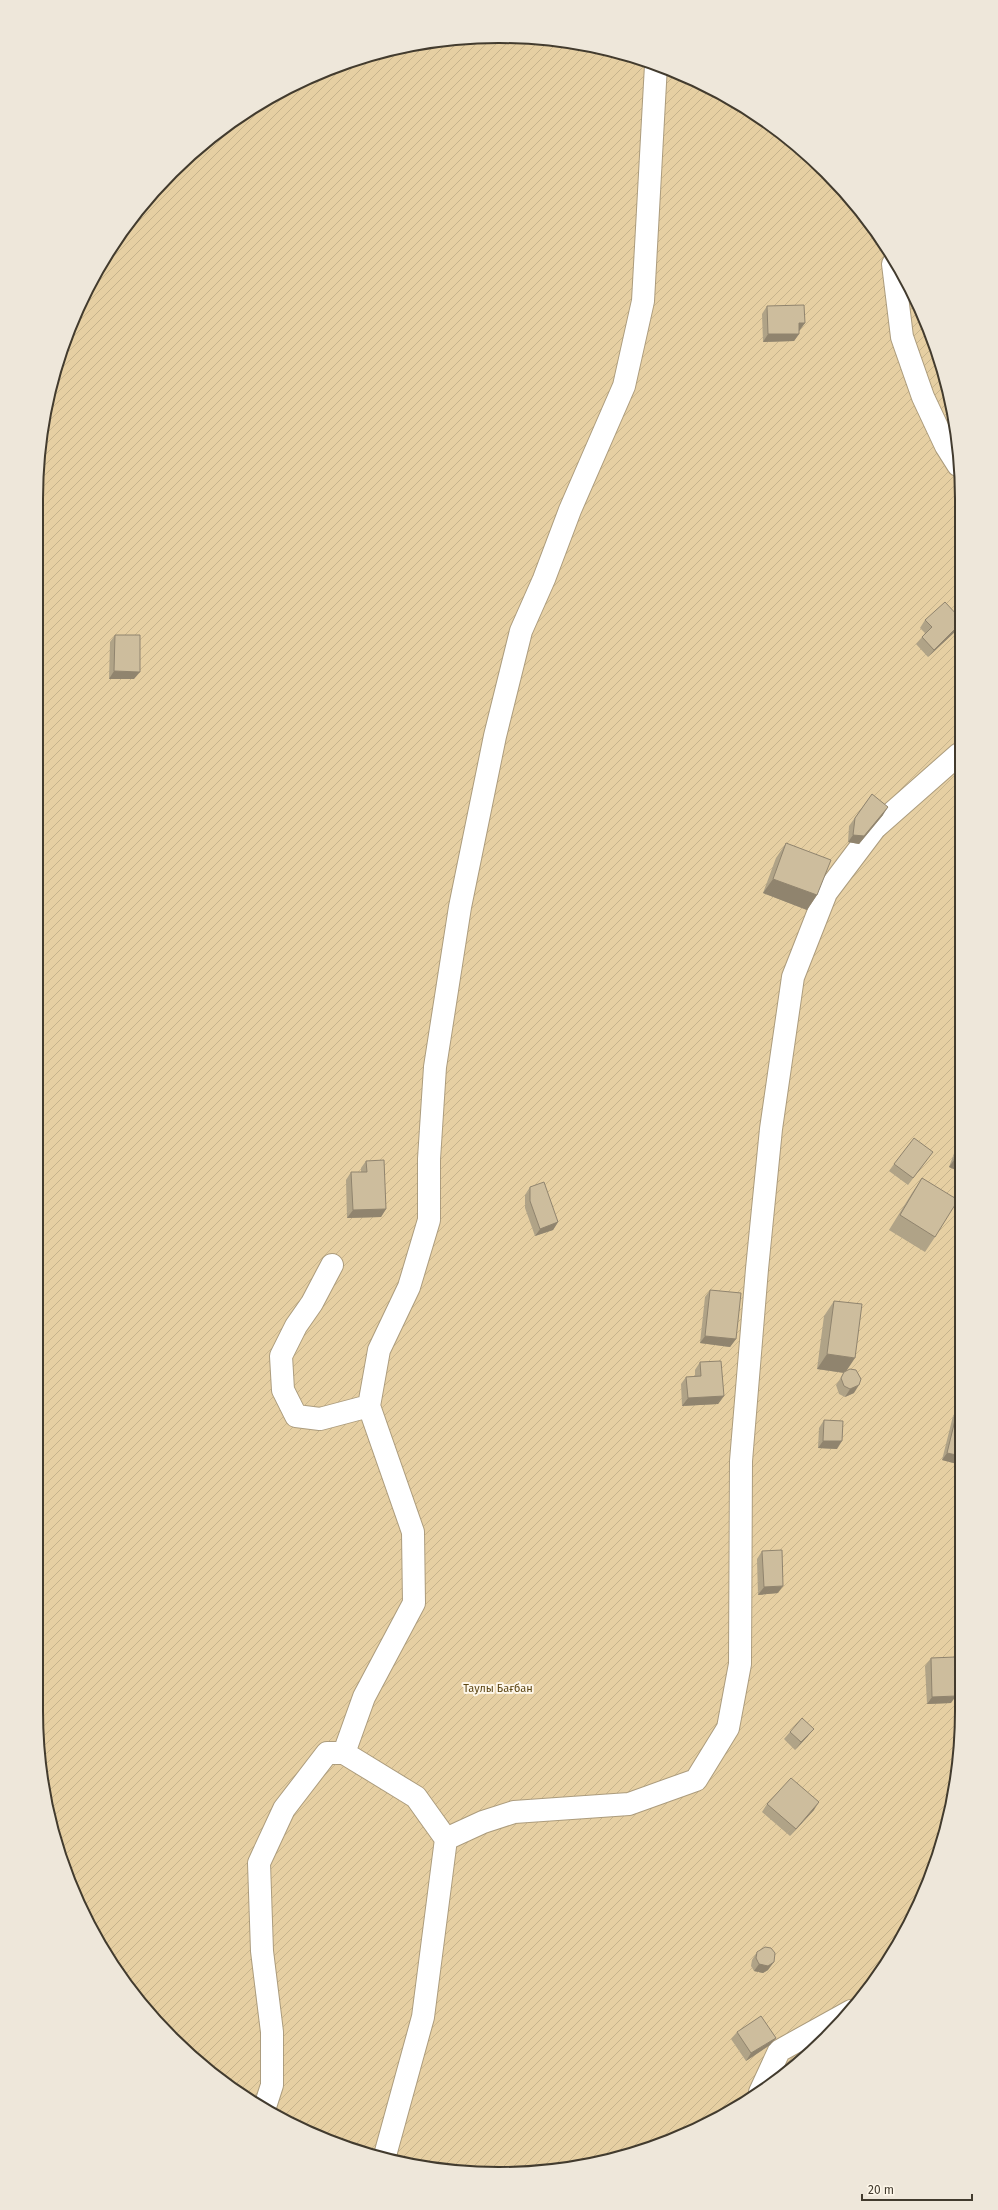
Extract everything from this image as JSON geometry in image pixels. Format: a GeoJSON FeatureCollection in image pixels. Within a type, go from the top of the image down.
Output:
{"type":"FeatureCollection","features":[{"type":"Feature","properties":{"kind":"street"},"geometry":{"type":"LineString","coordinates":[[344,1753],[364,1697],[414,1603],[413,1532],[369,1406],[379,1350],[409,1287],[429,1220],[429,1159],[435,1067],[460,907],[495,736],[521,631],[544,579],[570,510],[624,386],[643,301],[656,71]]}},
{"type":"Feature","properties":{"kind":"street"},"geometry":{"type":"LineString","coordinates":[[894,271],[902,337],[923,397],[946,446],[953,457]]}},
{"type":"Feature","properties":{"kind":"street"},"geometry":{"type":"LineString","coordinates":[[446,1839],[483,1822],[514,1812],[630,1804],[696,1780],[728,1728],[740,1664],[742,1461],[757,1269],[771,1129],[793,977],[826,893],[875,828],[955,758]]}},
{"type":"Feature","properties":{"kind":"street"},"geometry":{"type":"LineString","coordinates":[[332,1265],[312,1304],[296,1326],[281,1356],[283,1390],[296,1416],[320,1419],[369,1406]]}},
{"type":"Feature","properties":{"kind":"street"},"geometry":{"type":"LineString","coordinates":[[266,2103],[272,2085],[272,2032],[262,1951],[259,1863],[284,1809],[327,1754],[344,1753],[416,1797],[446,1839],[423,2017],[386,2152]]}},
{"type":"Feature","properties":{"kind":"street"},"geometry":{"type":"LineString","coordinates":[[765,2081],[779,2051],[833,2021]]}},
{"type":"Feature","properties":{"kind":"green space","name":"Таулы Бағбан"},"geometry":{"type":"Polygon","coordinates":[[[469,44],[529,44],[559,47],[588,52],[646,67],[701,90],[727,104],[777,137],[800,156],[842,198],[861,221],[894,271],[920,324],[931,352],[939,381],[951,439],[955,499],[955,1711],[951,1771],[946,1800],[931,1858],[908,1913],[894,1939],[861,1989],[842,2012],[800,2054],[777,2073],[727,2106],[701,2120],[646,2143],[588,2158],[529,2166],[469,2166],[439,2163],[410,2158],[352,2143],[297,2120],[271,2106],[221,2073],[198,2054],[156,2012],[137,1989],[104,1939],[78,1886],[67,1858],[52,1800],[44,1741],[43,499],[47,439],[52,410],[67,352],[90,297],[104,271],[137,221],[156,198],[198,156],[221,137],[271,104],[297,90],[352,67],[381,59],[439,47],[469,44]]]}},
{"type":"Feature","properties":{"kind":"building"},"geometry":{"type":"Polygon","coordinates":[[[804,305],[805,323],[799,323],[799,334],[768,334],[767,306],[804,305]]]}},
{"type":"Feature","properties":{"kind":"building"},"geometry":{"type":"Polygon","coordinates":[[[945,602],[955,613],[955,629],[934,650],[922,637],[932,627],[925,620],[945,602]]]}},
{"type":"Feature","properties":{"kind":"building"},"geometry":{"type":"Polygon","coordinates":[[[115,635],[140,635],[140,672],[114,671],[115,635]]]}},
{"type":"Feature","properties":{"kind":"building"},"geometry":{"type":"Polygon","coordinates":[[[872,794],[888,807],[864,836],[853,835],[855,818],[872,794]]]}},
{"type":"Feature","properties":{"kind":"building"},"geometry":{"type":"Polygon","coordinates":[[[786,843],[831,860],[817,895],[773,879],[786,843]]]}},
{"type":"Feature","properties":{"kind":"building"},"geometry":{"type":"Polygon","coordinates":[[[914,1138],[933,1152],[913,1178],[894,1164],[914,1138]]]}},
{"type":"Feature","properties":{"kind":"building"},"geometry":{"type":"Polygon","coordinates":[[[384,1160],[386,1209],[353,1210],[351,1172],[367,1172],[366,1161],[384,1160]]]}},
{"type":"Feature","properties":{"kind":"building"},"geometry":{"type":"Polygon","coordinates":[[[922,1178],[955,1198],[955,1205],[935,1237],[900,1215],[922,1178]]]}},
{"type":"Feature","properties":{"kind":"building"},"geometry":{"type":"Polygon","coordinates":[[[544,1182],[558,1222],[540,1229],[530,1201],[530,1187],[544,1182]]]}},
{"type":"Feature","properties":{"kind":"building"},"geometry":{"type":"Polygon","coordinates":[[[710,1290],[741,1293],[736,1339],[705,1336],[710,1290]]]}},
{"type":"Feature","properties":{"kind":"building"},"geometry":{"type":"Polygon","coordinates":[[[834,1301],[862,1304],[855,1358],[827,1354],[834,1301]]]}},
{"type":"Feature","properties":{"kind":"building"},"geometry":{"type":"Polygon","coordinates":[[[721,1361],[724,1396],[688,1398],[686,1377],[701,1376],[700,1362],[721,1361]]]}},
{"type":"Feature","properties":{"kind":"building"},"geometry":{"type":"Polygon","coordinates":[[[850,1369],[856,1370],[861,1379],[859,1385],[850,1389],[844,1386],[841,1378],[844,1372],[850,1369]]]}},
{"type":"Feature","properties":{"kind":"building"},"geometry":{"type":"Polygon","coordinates":[[[824,1420],[843,1421],[842,1441],[823,1441],[824,1420]]]}},
{"type":"Feature","properties":{"kind":"building"},"geometry":{"type":"Polygon","coordinates":[[[955,1420],[955,1455],[947,1453],[955,1420]]]}},
{"type":"Feature","properties":{"kind":"building"},"geometry":{"type":"Polygon","coordinates":[[[782,1550],[783,1586],[764,1587],[762,1551],[782,1550]]]}},
{"type":"Feature","properties":{"kind":"building"},"geometry":{"type":"Polygon","coordinates":[[[955,1657],[955,1696],[932,1697],[931,1658],[955,1657]]]}},
{"type":"Feature","properties":{"kind":"building"},"geometry":{"type":"Polygon","coordinates":[[[802,1718],[814,1729],[801,1742],[790,1732],[802,1718]]]}},
{"type":"Feature","properties":{"kind":"building"},"geometry":{"type":"Polygon","coordinates":[[[791,1778],[819,1802],[796,1829],[767,1804],[791,1778]]]}},
{"type":"Feature","properties":{"kind":"building"},"geometry":{"type":"Polygon","coordinates":[[[765,1947],[771,1948],[775,1953],[774,1962],[768,1966],[759,1964],[756,1958],[757,1952],[765,1947]]]}},
{"type":"Feature","properties":{"kind":"building"},"geometry":{"type":"Polygon","coordinates":[[[761,2016],[776,2038],[751,2053],[737,2032],[761,2016]]]}}]}
